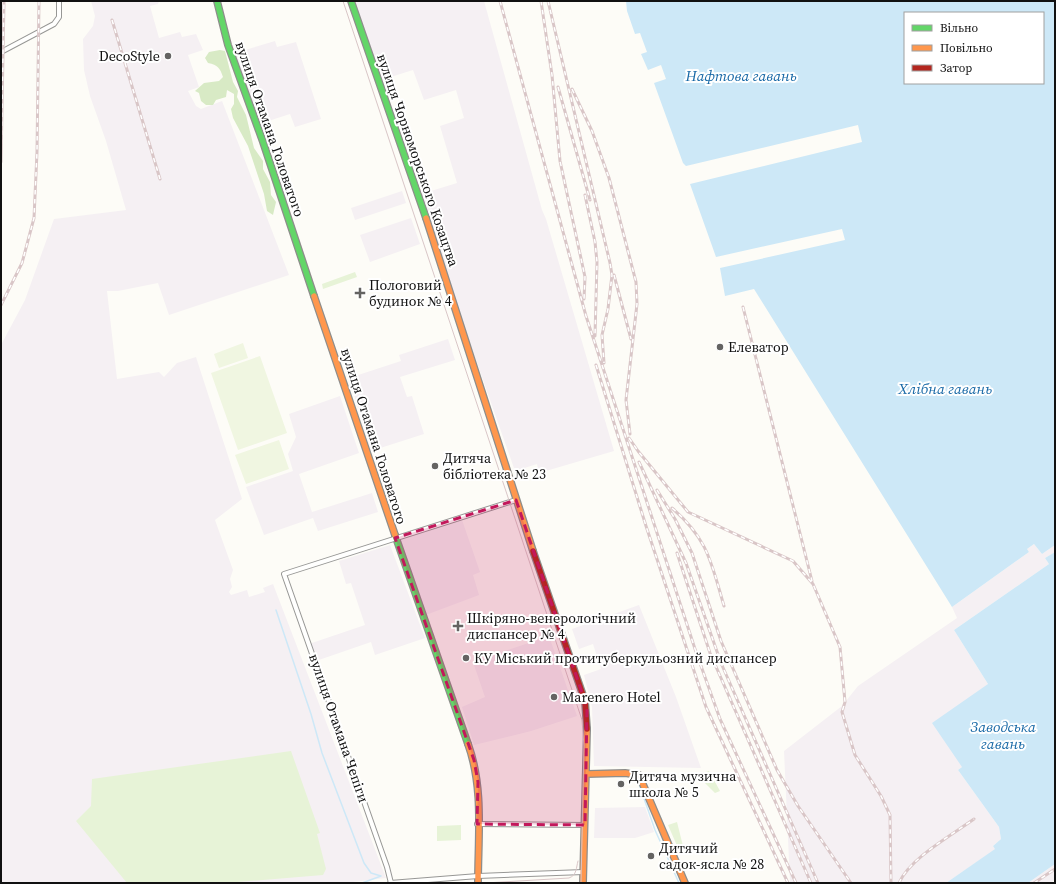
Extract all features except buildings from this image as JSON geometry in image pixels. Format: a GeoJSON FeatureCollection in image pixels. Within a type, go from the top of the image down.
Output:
{"type":"FeatureCollection","features":[{"type":"Feature","properties":{"kind":"main road","name":"вулиця Отамана Головатого"},"geometry":{"type":"LineString","coordinates":[[217,1],[228,45],[263,142],[395,538],[474,760],[478,782],[478,883]]}},
{"type":"Feature","properties":{"kind":"main road","name":"вулиця Чорноморського Козацтва"},"geometry":{"type":"LineString","coordinates":[[351,1],[444,269],[516,500],[585,701],[587,719],[587,774],[583,883]]}},
{"type":"Feature","properties":{"kind":"main road"},"geometry":{"type":"LineString","coordinates":[[587,774],[626,773],[639,775],[685,883]]}},
{"type":"Feature","properties":{"kind":"street"},"geometry":{"type":"LineString","coordinates":[[1,52],[54,24],[59,18],[59,1]]}},
{"type":"Feature","properties":{"kind":"street"},"geometry":{"type":"LineString","coordinates":[[395,538],[516,500]]}},
{"type":"Feature","properties":{"kind":"street","name":"вулиця Отамана Чепіги"},"geometry":{"type":"LineString","coordinates":[[391,883],[387,867],[284,574],[395,538]]}},
{"type":"Feature","properties":{"kind":"street"},"geometry":{"type":"LineString","coordinates":[[477,824],[585,826]]}},
{"type":"Feature","properties":{"kind":"street"},"geometry":{"type":"LineString","coordinates":[[391,883],[478,876],[584,872]]}},
{"type":"Feature","properties":{"kind":"highlighted area"},"geometry":{"type":"Polygon","coordinates":[[[516,500],[587,707],[585,825],[477,824],[478,782],[474,760],[395,538],[516,500]]]}},
{"type":"Feature","properties":{"kind":"shaded area"},"geometry":{"type":"Polygon","coordinates":[[[91,1],[159,1],[158,4],[150,6],[159,38],[180,32],[182,37],[196,34],[203,50],[188,55],[199,87],[188,91],[196,106],[201,109],[222,101],[289,275],[169,315],[158,283],[118,291],[107,291],[117,379],[159,372],[164,377],[177,363],[196,357],[242,499],[215,520],[233,570],[230,579],[232,587],[229,592],[231,595],[247,590],[249,597],[265,592],[263,588],[273,584],[386,878],[345,883],[1,883],[1,345],[25,300],[54,219],[126,210],[106,141],[90,96],[84,70],[83,39],[93,26],[95,16],[91,1]]]}},
{"type":"Feature","properties":{"kind":"shaded area"},"geometry":{"type":"Polygon","coordinates":[[[352,1],[484,1],[542,210],[546,219],[614,451],[539,473],[537,464],[515,471],[418,195],[457,183],[440,126],[464,118],[456,90],[424,100],[413,70],[378,81],[352,1]]]}},
{"type":"Feature","properties":{"kind":"shaded area"},"geometry":{"type":"Polygon","coordinates":[[[275,41],[277,47],[296,42],[321,119],[295,127],[290,114],[259,124],[232,54],[275,41]]]}},
{"type":"Feature","properties":{"kind":"shaded area"},"geometry":{"type":"Polygon","coordinates":[[[402,191],[406,203],[355,220],[351,208],[402,191]]]}},
{"type":"Feature","properties":{"kind":"shaded area"},"geometry":{"type":"Polygon","coordinates":[[[411,218],[420,244],[370,262],[360,235],[411,218]]]}},
{"type":"Feature","properties":{"kind":"shaded area"},"geometry":{"type":"Polygon","coordinates":[[[448,339],[455,360],[400,377],[407,397],[412,396],[424,434],[371,451],[349,378],[401,361],[399,355],[448,339]]]}},
{"type":"Feature","properties":{"kind":"shaded area"},"geometry":{"type":"Polygon","coordinates":[[[340,396],[359,453],[299,474],[312,512],[372,493],[378,512],[318,531],[313,518],[264,535],[246,487],[293,471],[288,454],[296,437],[289,414],[340,396]]]}},
{"type":"Feature","properties":{"kind":"shaded area"},"geometry":{"type":"Polygon","coordinates":[[[462,520],[480,572],[473,575],[479,595],[423,616],[400,539],[462,520]]]}},
{"type":"Feature","properties":{"kind":"shaded area"},"geometry":{"type":"Polygon","coordinates":[[[1034,544],[1042,554],[1055,545],[1055,552],[1045,558],[1049,564],[954,630],[988,684],[962,767],[958,770],[999,827],[1001,839],[993,846],[996,849],[946,883],[790,883],[784,751],[842,706],[858,686],[957,618],[952,607],[1029,552],[1027,549],[1034,544]]]}},
{"type":"Feature","properties":{"kind":"shaded area"},"geometry":{"type":"Polygon","coordinates":[[[390,545],[425,638],[375,655],[371,642],[313,662],[306,645],[365,625],[351,583],[346,584],[339,561],[390,545]]]}},
{"type":"Feature","properties":{"kind":"shaded area"},"geometry":{"type":"Polygon","coordinates":[[[639,605],[676,697],[701,768],[594,766],[592,707],[584,675],[601,669],[593,644],[579,649],[572,629],[639,605]]]}},
{"type":"Feature","properties":{"kind":"shaded area"},"geometry":{"type":"Polygon","coordinates":[[[549,636],[577,716],[531,731],[474,745],[462,707],[485,697],[473,662],[549,636]]]}},
{"type":"Feature","properties":{"kind":"shaded area"},"geometry":{"type":"Polygon","coordinates":[[[645,807],[654,832],[635,838],[594,838],[595,808],[645,807]]]}},
{"type":"Feature","properties":{"kind":"shaded area"},"geometry":{"type":"Polygon","coordinates":[[[1055,864],[1055,880],[1050,883],[1028,883],[1055,864]]]}},
{"type":"Feature","properties":{"kind":"green space"},"geometry":{"type":"Polygon","coordinates":[[[220,50],[225,51],[233,82],[238,91],[237,97],[246,115],[254,148],[263,161],[263,169],[270,182],[271,195],[276,202],[273,215],[267,211],[264,194],[248,146],[233,118],[231,109],[234,104],[234,94],[227,90],[226,97],[216,100],[213,105],[206,105],[201,101],[199,93],[195,91],[204,83],[219,81],[223,77],[218,67],[208,63],[205,58],[209,52],[220,50]]]}},
{"type":"Feature","properties":{"kind":"green space"},"geometry":{"type":"Polygon","coordinates":[[[355,272],[357,277],[323,289],[322,284],[355,272]]]}},
{"type":"Feature","properties":{"kind":"green space"},"geometry":{"type":"Polygon","coordinates":[[[243,343],[248,358],[219,368],[214,354],[243,343]]]}},
{"type":"Feature","properties":{"kind":"green space"},"geometry":{"type":"Polygon","coordinates":[[[260,356],[287,433],[238,450],[211,373],[260,356]]]}},
{"type":"Feature","properties":{"kind":"green space"},"geometry":{"type":"Polygon","coordinates":[[[279,440],[289,469],[246,484],[235,455],[279,440]]]}},
{"type":"Feature","properties":{"kind":"green space"},"geometry":{"type":"Polygon","coordinates":[[[291,751],[320,833],[317,834],[326,869],[323,875],[225,883],[127,883],[76,821],[91,806],[92,779],[291,751]]]}},
{"type":"Feature","properties":{"kind":"green space"},"geometry":{"type":"Polygon","coordinates":[[[709,771],[720,791],[715,793],[703,781],[700,774],[709,771]]]}},
{"type":"Feature","properties":{"kind":"green space"},"geometry":{"type":"Polygon","coordinates":[[[677,822],[683,846],[678,848],[668,825],[677,822]]]}},
{"type":"Feature","properties":{"kind":"green space"},"geometry":{"type":"Polygon","coordinates":[[[461,825],[461,840],[437,841],[437,826],[461,825]]]}},
{"type":"Feature","properties":{"kind":"water"},"geometry":{"type":"Polygon","coordinates":[[[626,1],[1055,1],[1055,545],[1042,554],[1034,544],[1027,549],[1029,552],[952,607],[754,289],[725,296],[720,268],[845,240],[842,229],[716,257],[690,184],[862,142],[858,125],[686,166],[683,163],[654,83],[666,79],[661,65],[648,70],[641,54],[647,52],[640,33],[635,34],[627,11],[626,1]]]}},
{"type":"Feature","properties":{"kind":"water","name":"Заводська гавань"},"geometry":{"type":"Polygon","coordinates":[[[1055,552],[1055,864],[1028,883],[946,883],[995,849],[993,846],[1001,839],[999,827],[958,770],[962,767],[932,723],[988,684],[954,630],[1049,564],[1045,558],[1055,552]]]}},
{"type":"Feature","properties":{"kind":"waterway"},"geometry":{"type":"LineString","coordinates":[[276,610],[311,714],[322,753],[364,863],[371,873],[381,876],[362,883]]}},
{"type":"Feature","properties":{"kind":"waterway"},"geometry":{"type":"LineString","coordinates":[[639,784],[655,830],[679,883]]}},
{"type":"Feature","properties":{"kind":"tram line"},"geometry":{"type":"LineString","coordinates":[[343,1],[582,720],[584,746],[581,883]]}},
{"type":"Feature","properties":{"kind":"tram line"},"geometry":{"type":"LineString","coordinates":[[485,883],[569,878],[574,875],[578,861]]}},
{"type":"Feature","properties":{"kind":"railway"},"geometry":{"type":"LineString","coordinates":[[1,162],[4,1]]}},
{"type":"Feature","properties":{"kind":"railway"},"geometry":{"type":"LineString","coordinates":[[1,305],[22,263],[34,218],[37,152],[39,1]]}},
{"type":"Feature","properties":{"kind":"railway"},"geometry":{"type":"LineString","coordinates":[[500,1],[586,316],[696,652],[720,719],[796,883]]}},
{"type":"Feature","properties":{"kind":"railway"},"geometry":{"type":"LineString","coordinates":[[541,1],[552,75],[560,161],[585,277],[584,299]]}},
{"type":"Feature","properties":{"kind":"railway"},"geometry":{"type":"LineString","coordinates":[[548,1],[612,275],[608,309],[602,335],[604,363]]}},
{"type":"Feature","properties":{"kind":"railway"},"geometry":{"type":"LineString","coordinates":[[112,20],[160,179]]}},
{"type":"Feature","properties":{"kind":"railway"},"geometry":{"type":"LineString","coordinates":[[558,87],[590,200]]}},
{"type":"Feature","properties":{"kind":"railway"},"geometry":{"type":"LineString","coordinates":[[572,89],[592,131],[609,178],[636,282],[637,304],[626,400],[630,434]]}},
{"type":"Feature","properties":{"kind":"railway"},"geometry":{"type":"LineString","coordinates":[[585,195],[595,242],[597,262],[595,336]]}},
{"type":"Feature","properties":{"kind":"railway"},"geometry":{"type":"LineString","coordinates":[[614,275],[631,339]]}},
{"type":"Feature","properties":{"kind":"railway"},"geometry":{"type":"LineString","coordinates":[[743,307],[812,581]]}},
{"type":"Feature","properties":{"kind":"railway"},"geometry":{"type":"LineString","coordinates":[[596,365],[646,526],[706,707],[788,883]]}},
{"type":"Feature","properties":{"kind":"railway"},"geometry":{"type":"LineString","coordinates":[[629,438],[688,512],[793,561],[813,584],[840,647],[845,702],[842,712],[855,755],[881,796],[890,815],[891,883]]}},
{"type":"Feature","properties":{"kind":"railway"},"geometry":{"type":"LineString","coordinates":[[639,462],[686,563],[721,663],[818,883]]}},
{"type":"Feature","properties":{"kind":"railway"},"geometry":{"type":"LineString","coordinates":[[657,490],[675,519],[692,553],[721,641],[777,770],[798,806],[851,883]]}},
{"type":"Feature","properties":{"kind":"railway"},"geometry":{"type":"LineString","coordinates":[[672,508],[693,530],[707,552],[724,606]]}},
{"type":"Feature","properties":{"kind":"railway"},"geometry":{"type":"LineString","coordinates":[[677,553],[710,653],[811,883]]}},
{"type":"Feature","properties":{"kind":"railway"},"geometry":{"type":"LineString","coordinates":[[899,883],[904,874],[922,856],[974,819]]}},
{"type":"Feature","properties":{"kind":"railway"},"geometry":{"type":"LineString","coordinates":[[1034,883],[1055,869]]}},
{"type":"Feature","properties":{"kind":"traffic: fast"},"geometry":{"type":"LineString","coordinates":[[217,1],[228,45],[263,142],[314,296]]}},
{"type":"Feature","properties":{"kind":"traffic: fast"},"geometry":{"type":"LineString","coordinates":[[351,1],[426,218]]}},
{"type":"Feature","properties":{"kind":"traffic: fast"},"geometry":{"type":"LineString","coordinates":[[395,535],[468,744]]}},
{"type":"Feature","properties":{"kind":"traffic: slow"},"geometry":{"type":"LineString","coordinates":[[426,218],[533,551]]}},
{"type":"Feature","properties":{"kind":"traffic: slow"},"geometry":{"type":"LineString","coordinates":[[314,296],[395,535]]}},
{"type":"Feature","properties":{"kind":"traffic: slow"},"geometry":{"type":"LineString","coordinates":[[583,883],[587,729]]}},
{"type":"Feature","properties":{"kind":"traffic: slow"},"geometry":{"type":"LineString","coordinates":[[468,744],[473,761],[478,795],[478,883]]}},
{"type":"Feature","properties":{"kind":"traffic: slow"},"geometry":{"type":"LineString","coordinates":[[587,774],[625,773],[639,775],[685,883]]}},
{"type":"Feature","properties":{"kind":"traffic: jam"},"geometry":{"type":"LineString","coordinates":[[533,551],[585,701],[587,729]]}},
{"type":"Feature","properties":{"kind":"place","name":"DecoStyle"},"geometry":{"type":"Point","coordinates":[168,56]}},
{"type":"Feature","properties":{"kind":"place","name":"Пологовий будинок № 4"},"geometry":{"type":"Point","coordinates":[360,293]}},
{"type":"Feature","properties":{"kind":"place","name":"Елеватор"},"geometry":{"type":"Point","coordinates":[720,347]}},
{"type":"Feature","properties":{"kind":"place","name":"Дитяча бібліотека № 23"},"geometry":{"type":"Point","coordinates":[435,466]}},
{"type":"Feature","properties":{"kind":"place","name":"Шкіряно-венерологічний диспансер № 4"},"geometry":{"type":"Point","coordinates":[458,626]}},
{"type":"Feature","properties":{"kind":"place","name":"КУ Міський протитуберкульозний диспансер"},"geometry":{"type":"Point","coordinates":[466,658]}},
{"type":"Feature","properties":{"kind":"place","name":"Marenero Hotel"},"geometry":{"type":"Point","coordinates":[554,697]}},
{"type":"Feature","properties":{"kind":"place","name":"Дитяча музична школа № 5"},"geometry":{"type":"Point","coordinates":[621,784]}},
{"type":"Feature","properties":{"kind":"place","name":"Дитячий садок-ясла № 28"},"geometry":{"type":"Point","coordinates":[651,856]}},
{"type":"Feature","properties":{"kind":"water label","name":"Нафтова гавань"},"geometry":{"type":"Point","coordinates":[741,76]}},
{"type":"Feature","properties":{"kind":"water label","name":"Хлібна гавань"},"geometry":{"type":"Point","coordinates":[945,389]}}]}
